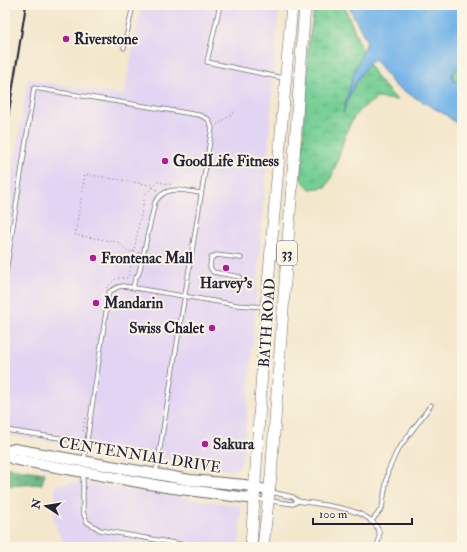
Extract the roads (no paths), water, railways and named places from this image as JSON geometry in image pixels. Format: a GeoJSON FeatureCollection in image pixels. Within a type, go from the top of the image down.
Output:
{"type":"FeatureCollection","features":[{"type":"Feature","properties":{"kind":"main road","name":"BATH ROAD"},"geometry":{"type":"LineString","coordinates":[[251,547],[266,307],[292,5]]}},
{"type":"Feature","properties":{"kind":"main road","name":"BATH ROAD"},"geometry":{"type":"LineString","coordinates":[[263,547],[269,496],[305,5]]}},
{"type":"Feature","properties":{"kind":"main road","name":"CENTENNIAL DRIVE"},"geometry":{"type":"LineString","coordinates":[[5,453],[13,459],[156,474],[255,487],[269,496]]}},
{"type":"Feature","properties":{"kind":"main road","name":"CENTENNIAL DRIVE"},"geometry":{"type":"LineString","coordinates":[[83,467],[166,487],[254,499]]}},
{"type":"Feature","properties":{"kind":"lane"},"geometry":{"type":"LineString","coordinates":[[124,48],[133,5]]}},
{"type":"Feature","properties":{"kind":"lane"},"geometry":{"type":"LineString","coordinates":[[220,5],[208,62],[286,78]]}},
{"type":"Feature","properties":{"kind":"lane"},"geometry":{"type":"LineString","coordinates":[[5,279],[34,88],[199,115],[208,119],[212,128],[156,474]]}},
{"type":"Feature","properties":{"kind":"lane"},"geometry":{"type":"LineString","coordinates":[[133,288],[135,279],[139,273],[155,202],[161,193],[169,189],[201,193]]}},
{"type":"Feature","properties":{"kind":"lane"},"geometry":{"type":"LineString","coordinates":[[240,277],[213,272],[210,267],[211,258],[216,255],[242,258]]}},
{"type":"Feature","properties":{"kind":"lane"},"geometry":{"type":"LineString","coordinates":[[197,547],[100,530],[87,522],[83,512],[83,467],[109,292],[118,286],[237,305],[266,307]]}},
{"type":"Feature","properties":{"kind":"lane"},"geometry":{"type":"LineString","coordinates":[[371,522],[382,508],[388,471],[397,451],[431,405]]}},
{"type":"Feature","properties":{"kind":"lane"},"geometry":{"type":"LineString","coordinates":[[5,430],[87,442]]}},
{"type":"Feature","properties":{"kind":"lane"},"geometry":{"type":"LineString","coordinates":[[254,499],[269,496],[293,497],[298,501],[356,511],[371,522],[379,532],[377,547]]}},
{"type":"Feature","properties":{"kind":"lane"},"geometry":{"type":"LineString","coordinates":[[269,496],[293,504],[298,501]]}},
{"type":"Feature","properties":{"kind":"water"},"geometry":{"type":"Polygon","coordinates":[[[348,5],[456,5],[462,7],[462,64],[452,75],[454,81],[462,85],[462,128],[446,115],[395,86],[374,59],[363,71],[355,84],[343,113],[353,75],[367,42],[348,5]]]}},
{"type":"Feature","properties":{"kind":"railway"},"geometry":{"type":"LineString","coordinates":[[5,136],[26,5]]}},
{"type":"Feature","properties":{"kind":"place","name":"Riverstone"},"geometry":{"type":"Point","coordinates":[66,39]}},
{"type":"Feature","properties":{"kind":"place","name":"GoodLife Fitness"},"geometry":{"type":"Point","coordinates":[165,161]}},
{"type":"Feature","properties":{"kind":"place","name":"Frontenac Mall"},"geometry":{"type":"Point","coordinates":[93,258]}},
{"type":"Feature","properties":{"kind":"place","name":"Harvey's"},"geometry":{"type":"Point","coordinates":[226,268]}},
{"type":"Feature","properties":{"kind":"place","name":"Mandarin"},"geometry":{"type":"Point","coordinates":[96,303]}},
{"type":"Feature","properties":{"kind":"place","name":"Swiss Chalet"},"geometry":{"type":"Point","coordinates":[212,328]}},
{"type":"Feature","properties":{"kind":"place","name":"Sakura"},"geometry":{"type":"Point","coordinates":[205,444]}}]}
